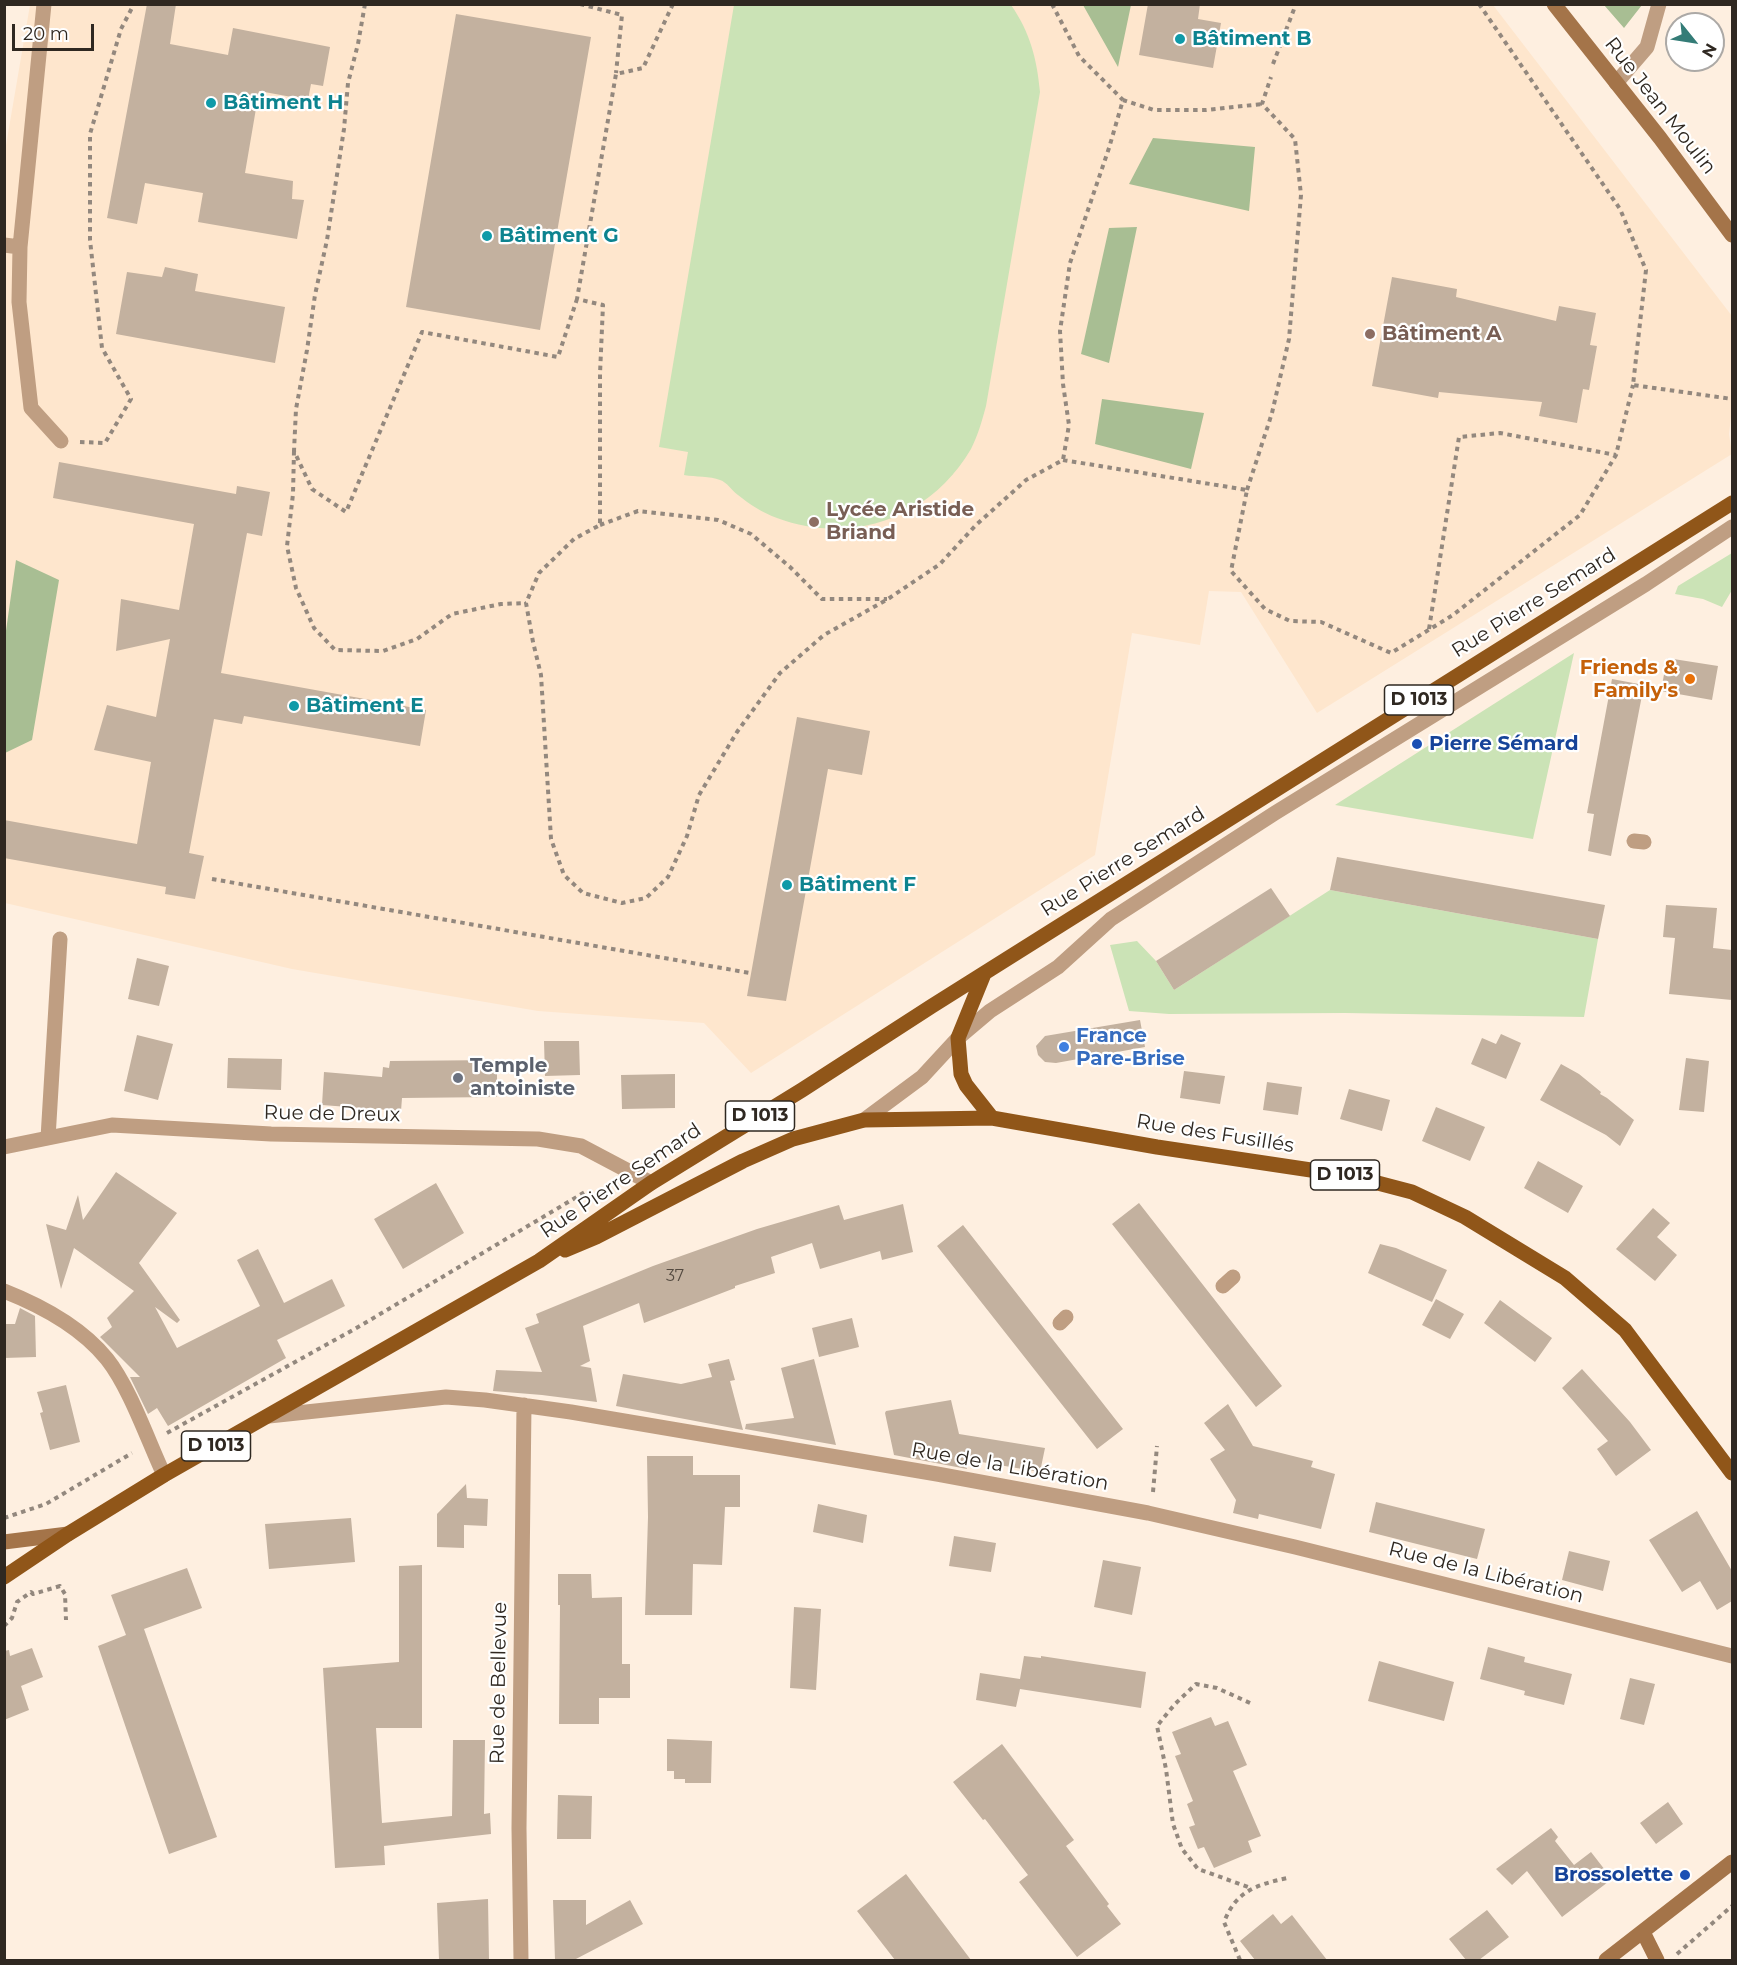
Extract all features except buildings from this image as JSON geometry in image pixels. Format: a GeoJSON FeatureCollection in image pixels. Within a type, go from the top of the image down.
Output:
{"type":"FeatureCollection","features":[{"type":"Feature","properties":{"kind":"main road","name":"Rue Jean Moulin"},"geometry":{"type":"LineString","coordinates":[[1554,4],[1660,138],[1732,235]]}},
{"type":"Feature","properties":{"kind":"main road","name":"Rue Pierre Semard"},"geometry":{"type":"LineString","coordinates":[[4,1577],[68,1534],[164,1475],[539,1261],[651,1183],[1732,503]]}},
{"type":"Feature","properties":{"kind":"main road"},"geometry":{"type":"LineString","coordinates":[[984,974],[958,1038],[961,1074],[966,1085],[992,1118]]}},
{"type":"Feature","properties":{"kind":"main road","name":"Rue des Fusillés"},"geometry":{"type":"LineString","coordinates":[[864,1119],[992,1118],[1351,1176],[1412,1192],[1465,1217],[1565,1278],[1625,1330],[1732,1473]]}},
{"type":"Feature","properties":{"kind":"main road","name":"Rue Pierre Semard"},"geometry":{"type":"LineString","coordinates":[[539,1261],[596,1237],[743,1161],[794,1139],[864,1119]]}},
{"type":"Feature","properties":{"kind":"main road"},"geometry":{"type":"LineString","coordinates":[[4,1542],[68,1534]]}},
{"type":"Feature","properties":{"kind":"main road"},"geometry":{"type":"LineString","coordinates":[[1606,1960],[1732,1862]]}},
{"type":"Feature","properties":{"kind":"main road"},"geometry":{"type":"LineString","coordinates":[[1642,1932],[1657,1960]]}},
{"type":"Feature","properties":{"kind":"street"},"geometry":{"type":"LineString","coordinates":[[44,4],[20,247],[19,302],[31,408],[61,441]]}},
{"type":"Feature","properties":{"kind":"street"},"geometry":{"type":"LineString","coordinates":[[1616,83],[1647,47],[1659,4]]}},
{"type":"Feature","properties":{"kind":"street"},"geometry":{"type":"LineString","coordinates":[[4,245],[20,247]]}},
{"type":"Feature","properties":{"kind":"street"},"geometry":{"type":"LineString","coordinates":[[864,1119],[922,1077],[958,1038],[990,1011],[1058,968],[1111,919],[1275,813],[1646,584],[1732,527]]}},
{"type":"Feature","properties":{"kind":"street"},"geometry":{"type":"LineString","coordinates":[[48,1138],[60,939]]}},
{"type":"Feature","properties":{"kind":"street","name":"Rue de Dreux"},"geometry":{"type":"LineString","coordinates":[[4,1147],[111,1125],[272,1134],[538,1139],[580,1146],[651,1183]]}},
{"type":"Feature","properties":{"kind":"street"},"geometry":{"type":"LineString","coordinates":[[4,1291],[55,1316],[86,1336],[108,1360],[123,1384],[164,1475]]}},
{"type":"Feature","properties":{"kind":"street","name":"Rue de la Libération"},"geometry":{"type":"LineString","coordinates":[[269,1416],[446,1397],[524,1405],[1148,1513],[1295,1547],[1732,1656]]}},
{"type":"Feature","properties":{"kind":"street","name":"Rue de Bellevue"},"geometry":{"type":"LineString","coordinates":[[521,1960],[519,1828],[524,1405]]}},
{"type":"Feature","properties":{"kind":"path"},"geometry":{"type":"LineString","coordinates":[[61,441],[105,443],[131,399],[102,348],[90,240],[90,134],[121,29],[135,4]]}},
{"type":"Feature","properties":{"kind":"path"},"geometry":{"type":"LineString","coordinates":[[365,4],[348,83],[344,129],[327,240],[315,295],[296,409],[293,494],[287,546],[296,588],[314,628],[335,650],[383,651],[417,639],[452,614],[501,604],[526,603]]}},
{"type":"Feature","properties":{"kind":"path"},"geometry":{"type":"LineString","coordinates":[[294,450],[312,489],[346,512],[422,332],[558,357],[577,299],[616,74],[621,15],[580,4]]}},
{"type":"Feature","properties":{"kind":"path"},"geometry":{"type":"LineString","coordinates":[[616,74],[643,68],[673,4]]}},
{"type":"Feature","properties":{"kind":"path"},"geometry":{"type":"LineString","coordinates":[[1052,4],[1079,56],[1123,100],[1154,110],[1206,110],[1262,104]]}},
{"type":"Feature","properties":{"kind":"path"},"geometry":{"type":"LineString","coordinates":[[1273,64],[1296,4]]}},
{"type":"Feature","properties":{"kind":"path"},"geometry":{"type":"LineString","coordinates":[[1262,104],[1295,140],[1301,195],[1289,339],[1272,413],[1247,490],[1232,571],[1266,609],[1290,621],[1321,622],[1391,653],[1453,615],[1580,515],[1616,454],[1633,385],[1646,270],[1620,209],[1479,4]]}},
{"type":"Feature","properties":{"kind":"path"},"geometry":{"type":"LineString","coordinates":[[1262,104],[1271,77]]}},
{"type":"Feature","properties":{"kind":"path"},"geometry":{"type":"LineString","coordinates":[[1063,460],[1069,424],[1063,384],[1060,331],[1070,263],[1110,148],[1123,100]]}},
{"type":"Feature","properties":{"kind":"path"},"geometry":{"type":"LineString","coordinates":[[577,299],[603,305],[600,374],[600,525]]}},
{"type":"Feature","properties":{"kind":"path"},"geometry":{"type":"LineString","coordinates":[[1633,385],[1732,399]]}},
{"type":"Feature","properties":{"kind":"path"},"geometry":{"type":"LineString","coordinates":[[1428,630],[1459,437],[1500,433],[1616,454]]}},
{"type":"Feature","properties":{"kind":"path"},"geometry":{"type":"LineString","coordinates":[[888,599],[822,599],[790,567],[751,534],[718,520],[638,511],[600,525],[574,539],[539,573],[526,603],[532,642],[542,675],[551,839],[564,875],[583,893],[622,903],[646,898],[668,877],[687,836],[699,795],[737,732],[780,674],[824,635],[888,599],[940,564],[976,525],[1026,480],[1063,460],[1247,490]]}},
{"type":"Feature","properties":{"kind":"path"},"geometry":{"type":"LineString","coordinates":[[212,879],[750,973]]}},
{"type":"Feature","properties":{"kind":"path"},"geometry":{"type":"LineString","coordinates":[[4,1518],[46,1503],[360,1326],[585,1192]]}},
{"type":"Feature","properties":{"kind":"path"},"geometry":{"type":"LineString","coordinates":[[1148,1513],[1157,1446]]}},
{"type":"Feature","properties":{"kind":"path"},"geometry":{"type":"LineString","coordinates":[[4,1626],[12,1618],[16,1602],[31,1592],[33,1594],[60,1586],[64,1594],[66,1620]]}},
{"type":"Feature","properties":{"kind":"path"},"geometry":{"type":"LineString","coordinates":[[1250,1703],[1217,1688],[1196,1684],[1174,1704],[1157,1726],[1168,1778],[1173,1824],[1182,1849],[1198,1869],[1251,1888]]}},
{"type":"Feature","properties":{"kind":"path"},"geometry":{"type":"LineString","coordinates":[[1240,1960],[1224,1922],[1231,1906],[1251,1888],[1287,1878]]}},
{"type":"Feature","properties":{"kind":"path"},"geometry":{"type":"LineString","coordinates":[[1669,1960],[1732,1906]]}},
{"type":"Feature","properties":{"kind":"shaded area","name":"Lycée Aristide Briand"},"geometry":{"type":"Polygon","coordinates":[[[30,5],[1493,5],[1732,316],[1732,408],[1729,434],[1732,454],[1317,713],[1241,592],[1209,591],[1200,645],[1132,633],[1095,855],[751,1073],[704,1023],[538,1011],[292,969],[5,903],[4,157],[30,5]]]}},
{"type":"Feature","properties":{"kind":"green space"},"geometry":{"type":"Polygon","coordinates":[[[734,5],[1011,5],[1032,46],[1040,92],[986,406],[981,423],[971,449],[954,473],[934,493],[912,509],[887,520],[860,527],[833,529],[805,526],[777,518],[751,505],[723,481],[684,475],[688,452],[659,447],[734,5]]]}},
{"type":"Feature","properties":{"kind":"green space"},"geometry":{"type":"Polygon","coordinates":[[[1083,5],[1131,5],[1118,67],[1083,5]]]}},
{"type":"Feature","properties":{"kind":"green space"},"geometry":{"type":"Polygon","coordinates":[[[1604,5],[1642,5],[1624,28],[1604,5]]]}},
{"type":"Feature","properties":{"kind":"green space"},"geometry":{"type":"Polygon","coordinates":[[[1153,138],[1255,147],[1249,211],[1129,184],[1153,138]]]}},
{"type":"Feature","properties":{"kind":"green space"},"geometry":{"type":"Polygon","coordinates":[[[1137,227],[1109,363],[1081,354],[1109,228],[1137,227]]]}},
{"type":"Feature","properties":{"kind":"green space"},"geometry":{"type":"Polygon","coordinates":[[[1102,399],[1204,413],[1191,469],[1095,444],[1102,399]]]}},
{"type":"Feature","properties":{"kind":"green space"},"geometry":{"type":"Polygon","coordinates":[[[1732,553],[1732,590],[1722,607],[1703,599],[1675,594],[1678,586],[1732,553]]]}},
{"type":"Feature","properties":{"kind":"green space"},"geometry":{"type":"Polygon","coordinates":[[[16,560],[59,580],[32,740],[5,753],[4,645],[16,560]]]}},
{"type":"Feature","properties":{"kind":"green space"},"geometry":{"type":"Polygon","coordinates":[[[1574,653],[1533,839],[1335,805],[1574,653]]]}},
{"type":"Feature","properties":{"kind":"green space"},"geometry":{"type":"Polygon","coordinates":[[[1330,890],[1598,939],[1584,1017],[1345,1013],[1169,1014],[1129,1011],[1110,945],[1137,941],[1156,961],[1174,990],[1330,890]]]}},
{"type":"Feature","properties":{"kind":"place","name":"Bâtiment B"},"geometry":{"type":"Point","coordinates":[1180,39]}},
{"type":"Feature","properties":{"kind":"place","name":"Bâtiment H"},"geometry":{"type":"Point","coordinates":[211,103]}},
{"type":"Feature","properties":{"kind":"place","name":"Bâtiment G"},"geometry":{"type":"Point","coordinates":[487,236]}},
{"type":"Feature","properties":{"kind":"place","name":"Bâtiment A"},"geometry":{"type":"Point","coordinates":[1370,334]}},
{"type":"Feature","properties":{"kind":"place","name":"Lycée Aristide Briand"},"geometry":{"type":"Point","coordinates":[814,522]}},
{"type":"Feature","properties":{"kind":"place","name":"Friends & Family's"},"geometry":{"type":"Point","coordinates":[1690,679]}},
{"type":"Feature","properties":{"kind":"place","name":"Bâtiment E"},"geometry":{"type":"Point","coordinates":[294,706]}},
{"type":"Feature","properties":{"kind":"place","name":"Pierre Sémard"},"geometry":{"type":"Point","coordinates":[1417,744]}},
{"type":"Feature","properties":{"kind":"place","name":"Bâtiment F"},"geometry":{"type":"Point","coordinates":[787,885]}},
{"type":"Feature","properties":{"kind":"place","name":"France Pare-Brise"},"geometry":{"type":"Point","coordinates":[1064,1047]}},
{"type":"Feature","properties":{"kind":"place","name":"Temple antoiniste"},"geometry":{"type":"Point","coordinates":[458,1078]}},
{"type":"Feature","properties":{"kind":"place","name":"Brossolette"},"geometry":{"type":"Point","coordinates":[1685,1875]}}]}
